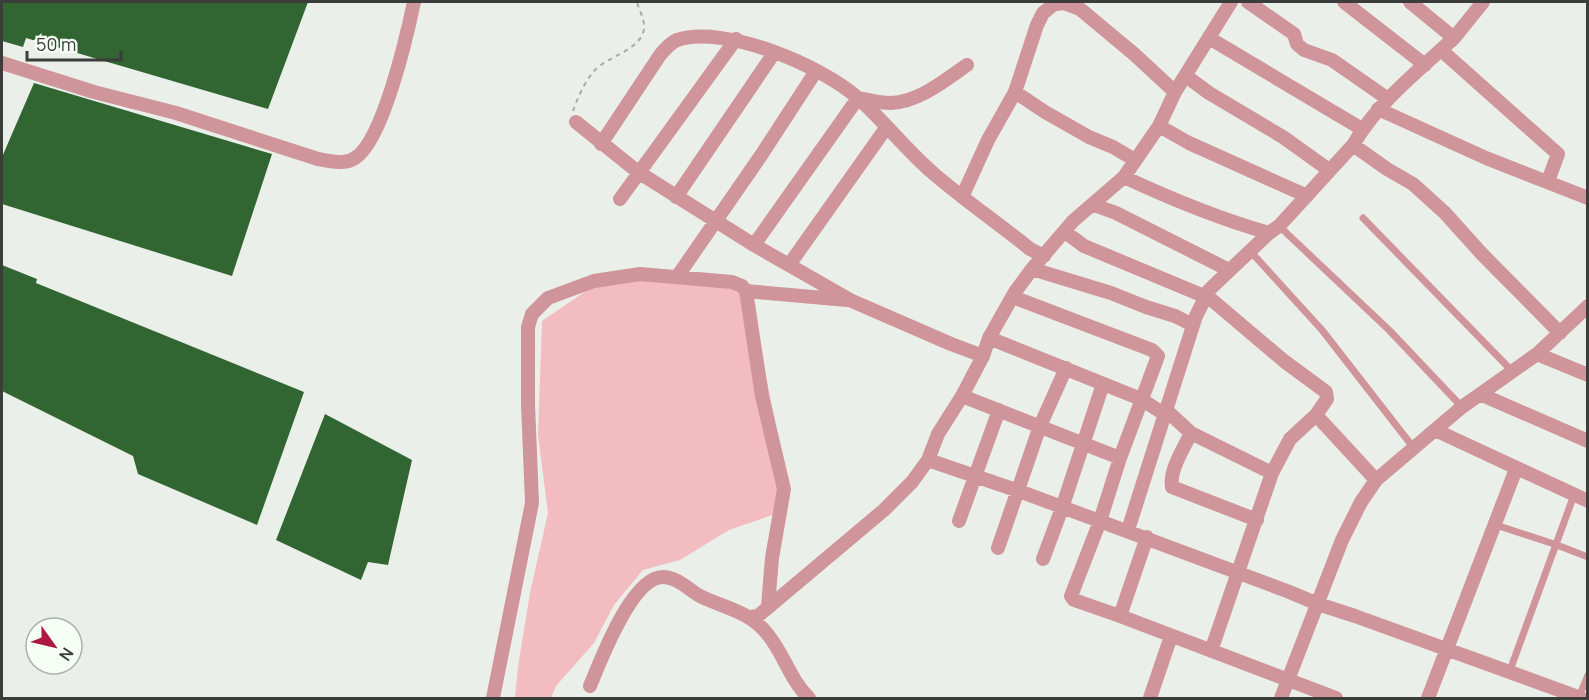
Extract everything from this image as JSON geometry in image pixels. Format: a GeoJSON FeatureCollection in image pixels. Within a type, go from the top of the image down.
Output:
{"type":"FeatureCollection","features":[{"type":"Feature","properties":{"kind":"street"},"geometry":{"type":"LineString","coordinates":[[2,63],[94,92],[176,113],[318,159],[343,162],[356,157],[369,142],[389,94],[414,2]]}},
{"type":"Feature","properties":{"kind":"street"},"geometry":{"type":"LineString","coordinates":[[750,617],[758,616],[884,510],[912,482],[928,460],[938,434],[962,396],[989,338],[1015,292],[1032,268],[1073,221],[1124,177],[1159,126],[1175,93],[1231,2]]}},
{"type":"Feature","properties":{"kind":"street"},"geometry":{"type":"LineString","coordinates":[[1248,2],[1293,34],[1304,50],[1332,60],[1383,104],[1476,154],[1587,198]]}},
{"type":"Feature","properties":{"kind":"street"},"geometry":{"type":"LineString","coordinates":[[1344,2],[1425,65]]}},
{"type":"Feature","properties":{"kind":"street"},"geometry":{"type":"LineString","coordinates":[[1410,2],[1454,38]]}},
{"type":"Feature","properties":{"kind":"street"},"geometry":{"type":"LineString","coordinates":[[1128,530],[1193,326],[1205,296],[1307,196],[1353,145],[1362,129],[1383,104],[1454,38],[1483,2]]}},
{"type":"Feature","properties":{"kind":"street"},"geometry":{"type":"LineString","coordinates":[[962,197],[988,140],[1015,92],[1024,60],[1043,13],[1053,5],[1064,3],[1089,15],[1175,93]]}},
{"type":"Feature","properties":{"kind":"street"},"geometry":{"type":"LineString","coordinates":[[601,144],[660,55],[670,44],[697,37],[736,39],[816,70],[858,98],[920,162],[1030,249],[1044,256]]}},
{"type":"Feature","properties":{"kind":"street"},"geometry":{"type":"LineString","coordinates":[[1209,38],[1362,129]]}},
{"type":"Feature","properties":{"kind":"street"},"geometry":{"type":"LineString","coordinates":[[620,199],[736,39]]}},
{"type":"Feature","properties":{"kind":"street"},"geometry":{"type":"LineString","coordinates":[[1440,50],[1558,154],[1548,181]]}},
{"type":"Feature","properties":{"kind":"street"},"geometry":{"type":"LineString","coordinates":[[676,197],[774,53]]}},
{"type":"Feature","properties":{"kind":"street"},"geometry":{"type":"LineString","coordinates":[[858,98],[890,103],[908,100],[934,87],[967,64]]}},
{"type":"Feature","properties":{"kind":"street"},"geometry":{"type":"LineString","coordinates":[[677,277],[816,70]]}},
{"type":"Feature","properties":{"kind":"street"},"geometry":{"type":"LineString","coordinates":[[1186,76],[1209,93],[1282,136],[1329,170]]}},
{"type":"Feature","properties":{"kind":"street"},"geometry":{"type":"LineString","coordinates":[[1015,92],[1089,137],[1135,160]]}},
{"type":"Feature","properties":{"kind":"street"},"geometry":{"type":"LineString","coordinates":[[754,245],[858,98]]}},
{"type":"Feature","properties":{"kind":"street"},"geometry":{"type":"LineString","coordinates":[[576,122],[638,172],[754,245],[852,301],[982,356]]}},
{"type":"Feature","properties":{"kind":"street"},"geometry":{"type":"LineString","coordinates":[[1159,126],[1189,143],[1307,196]]}},
{"type":"Feature","properties":{"kind":"street"},"geometry":{"type":"LineString","coordinates":[[789,265],[886,128]]}},
{"type":"Feature","properties":{"kind":"street"},"geometry":{"type":"LineString","coordinates":[[1353,145],[1387,170],[1413,184],[1445,213],[1560,333]]}},
{"type":"Feature","properties":{"kind":"street"},"geometry":{"type":"LineString","coordinates":[[1124,177],[1180,204],[1220,218],[1274,230]]}},
{"type":"Feature","properties":{"kind":"street"},"geometry":{"type":"LineString","coordinates":[[1094,205],[1116,213],[1229,270]]}},
{"type":"Feature","properties":{"kind":"street"},"geometry":{"type":"LineString","coordinates":[[1065,232],[1084,246],[1205,296],[1284,361],[1326,392],[1327,399],[1316,415],[1290,439],[1272,473],[1211,651]]}},
{"type":"Feature","properties":{"kind":"street"},"geometry":{"type":"LineString","coordinates":[[1032,268],[1175,316],[1193,326]]}},
{"type":"Feature","properties":{"kind":"street"},"geometry":{"type":"LineString","coordinates":[[493,699],[532,503],[528,327],[532,314],[548,298],[594,281],[639,274],[732,282],[742,286],[746,291],[762,396],[784,489],[769,578],[768,606]]}},
{"type":"Feature","properties":{"kind":"street"},"geometry":{"type":"LineString","coordinates":[[746,291],[852,301]]}},
{"type":"Feature","properties":{"kind":"street"},"geometry":{"type":"LineString","coordinates":[[1013,297],[1156,352],[1158,356],[1120,458],[1101,521],[1071,596],[1074,600],[1336,699]]}},
{"type":"Feature","properties":{"kind":"street"},"geometry":{"type":"LineString","coordinates":[[1281,699],[1342,540],[1361,502],[1376,480],[1462,407],[1537,354],[1585,312]]}},
{"type":"Feature","properties":{"kind":"street"},"geometry":{"type":"LineString","coordinates":[[989,338],[1141,399],[1165,412],[1191,433],[1272,473]]}},
{"type":"Feature","properties":{"kind":"street"},"geometry":{"type":"LineString","coordinates":[[1537,354],[1587,375]]}},
{"type":"Feature","properties":{"kind":"street"},"geometry":{"type":"LineString","coordinates":[[998,548],[1040,426],[1066,368]]}},
{"type":"Feature","properties":{"kind":"street"},"geometry":{"type":"LineString","coordinates":[[1043,559],[1103,384]]}},
{"type":"Feature","properties":{"kind":"street"},"geometry":{"type":"LineString","coordinates":[[1480,394],[1587,441]]}},
{"type":"Feature","properties":{"kind":"street"},"geometry":{"type":"LineString","coordinates":[[962,396],[1120,458]]}},
{"type":"Feature","properties":{"kind":"street"},"geometry":{"type":"LineString","coordinates":[[959,521],[999,410]]}},
{"type":"Feature","properties":{"kind":"street"},"geometry":{"type":"LineString","coordinates":[[1316,415],[1376,480]]}},
{"type":"Feature","properties":{"kind":"street"},"geometry":{"type":"LineString","coordinates":[[1435,430],[1587,501]]}},
{"type":"Feature","properties":{"kind":"street"},"geometry":{"type":"LineString","coordinates":[[1191,433],[1175,466],[1170,483],[1172,487],[1257,520]]}},
{"type":"Feature","properties":{"kind":"street"},"geometry":{"type":"LineString","coordinates":[[928,460],[1128,530],[1318,604],[1579,698]]}},
{"type":"Feature","properties":{"kind":"street"},"geometry":{"type":"LineString","coordinates":[[1428,699],[1516,469]]}},
{"type":"Feature","properties":{"kind":"street"},"geometry":{"type":"LineString","coordinates":[[1120,616],[1147,537]]}},
{"type":"Feature","properties":{"kind":"street"},"geometry":{"type":"LineString","coordinates":[[590,687],[612,631],[643,587],[660,577],[673,579],[700,595],[750,617],[772,639],[793,677],[809,699]]}},
{"type":"Feature","properties":{"kind":"street"},"geometry":{"type":"LineString","coordinates":[[1150,699],[1171,636]]}},
{"type":"Feature","properties":{"kind":"lane"},"geometry":{"type":"LineString","coordinates":[[1363,218],[1512,371]]}},
{"type":"Feature","properties":{"kind":"lane"},"geometry":{"type":"LineString","coordinates":[[1274,230],[1389,330],[1462,407]]}},
{"type":"Feature","properties":{"kind":"lane"},"geometry":{"type":"LineString","coordinates":[[1251,252],[1322,330],[1413,447]]}},
{"type":"Feature","properties":{"kind":"lane"},"geometry":{"type":"LineString","coordinates":[[1509,673],[1574,495]]}},
{"type":"Feature","properties":{"kind":"lane"},"geometry":{"type":"LineString","coordinates":[[1496,525],[1557,544],[1587,557]]}},
{"type":"Feature","properties":{"kind":"lane"},"geometry":{"type":"LineString","coordinates":[[1579,698],[1587,675]]}},
{"type":"Feature","properties":{"kind":"path"},"geometry":{"type":"LineString","coordinates":[[576,122],[573,110],[591,75],[602,64],[631,46],[643,32],[643,20],[637,2]]}},
{"type":"Feature","properties":{"kind":"shaded area"},"geometry":{"type":"Polygon","coordinates":[[[628,277],[740,288],[752,303],[788,490],[781,512],[729,530],[680,560],[643,570],[614,605],[594,643],[556,686],[551,698],[515,698],[530,593],[548,513],[538,435],[542,321],[589,289],[628,277]]]}},
{"type":"Feature","properties":{"kind":"building"},"geometry":{"type":"Polygon","coordinates":[[[2,2],[308,2],[268,109],[26,38],[23,47],[2,41],[2,2]]]}},
{"type":"Feature","properties":{"kind":"building"},"geometry":{"type":"Polygon","coordinates":[[[34,83],[272,154],[232,276],[2,204],[2,157],[34,83]]]}},
{"type":"Feature","properties":{"kind":"building"},"geometry":{"type":"Polygon","coordinates":[[[2,265],[37,279],[36,283],[304,392],[257,525],[138,474],[133,456],[2,391],[2,265]]]}},
{"type":"Feature","properties":{"kind":"building"},"geometry":{"type":"Polygon","coordinates":[[[325,414],[412,460],[388,565],[368,562],[361,580],[276,540],[325,414]]]}}]}
